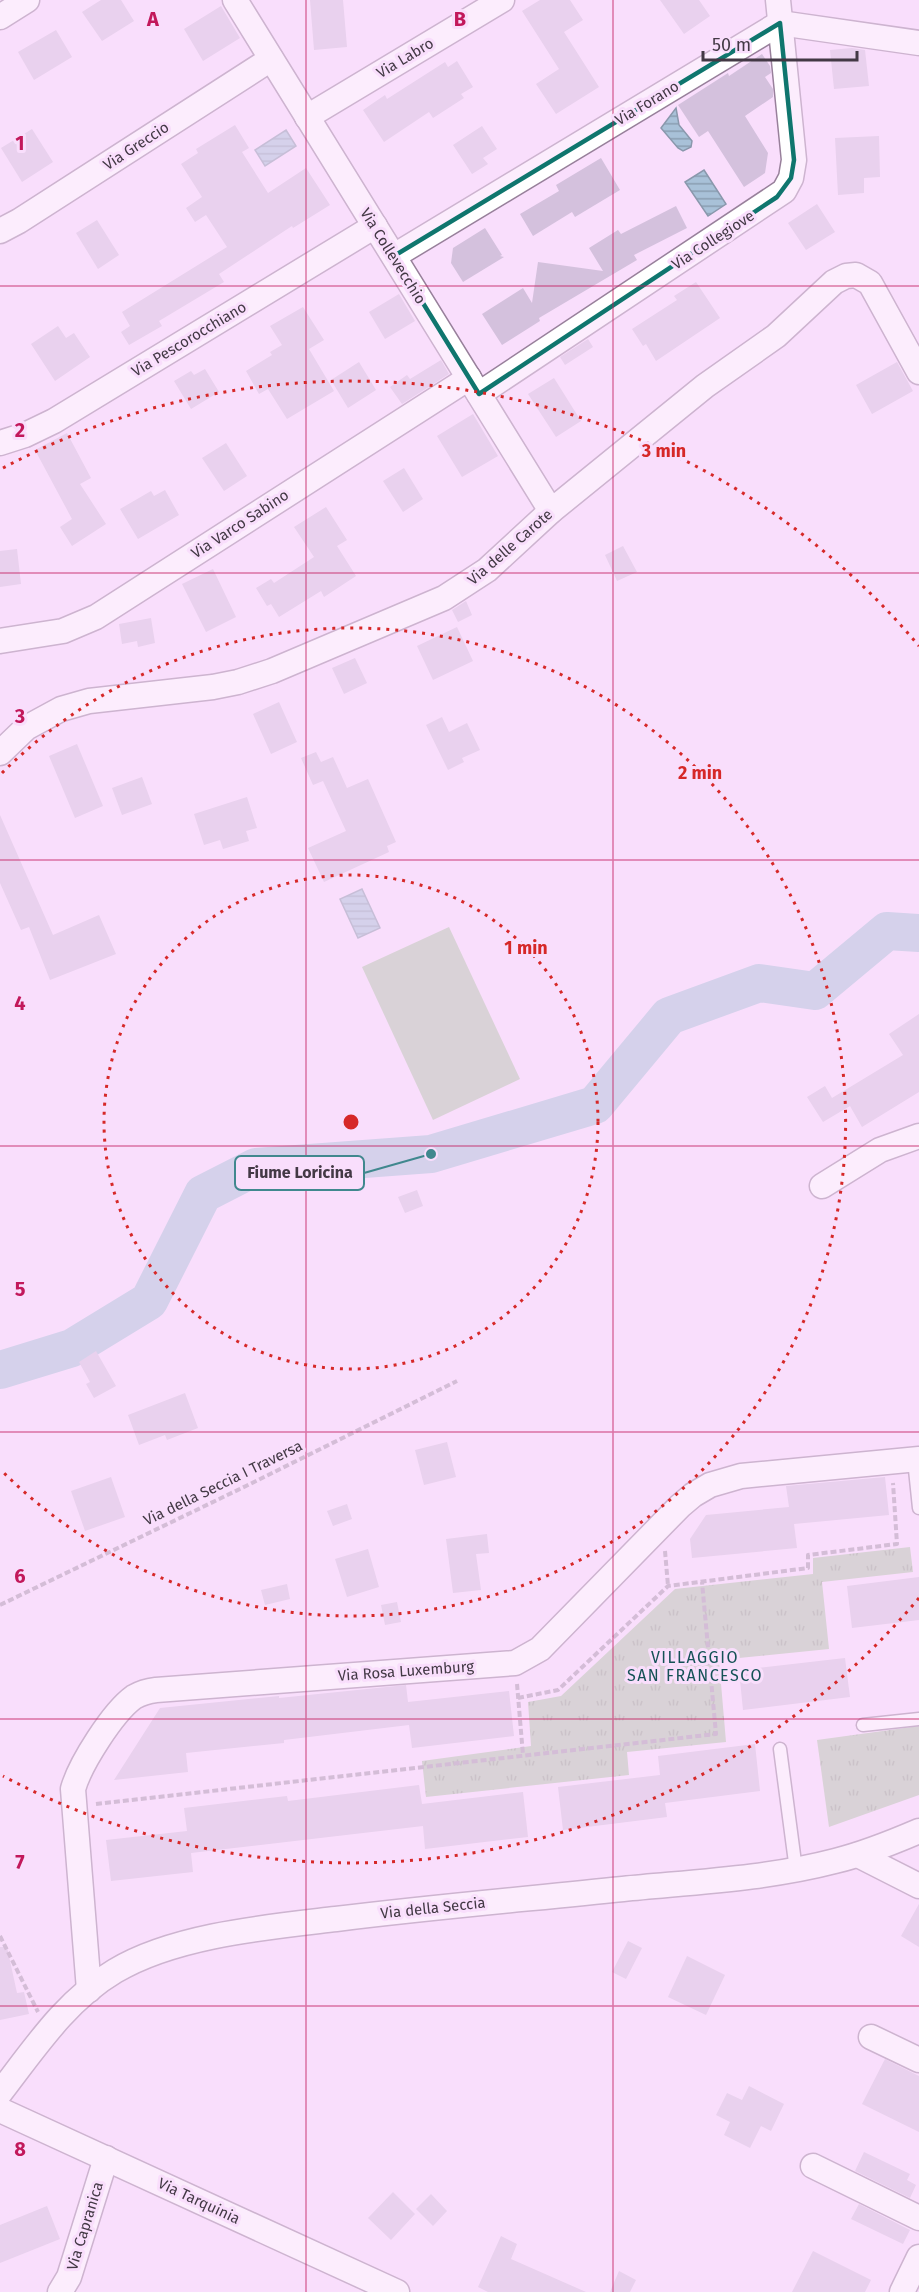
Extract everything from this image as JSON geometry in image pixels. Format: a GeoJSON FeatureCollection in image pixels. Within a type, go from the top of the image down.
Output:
{"type":"FeatureCollection","features":[{"type":"Feature","properties":{"kind":"street"},"geometry":{"type":"LineString","coordinates":[[0,17],[27,0]]}},
{"type":"Feature","properties":{"kind":"street","name":"Via Collevecchio"},"geometry":{"type":"LineString","coordinates":[[235,0],[551,511]]}},
{"type":"Feature","properties":{"kind":"street","name":"Via Labro"},"geometry":{"type":"LineString","coordinates":[[307,117],[502,0]]}},
{"type":"Feature","properties":{"kind":"street"},"geometry":{"type":"LineString","coordinates":[[779,11],[919,43]]}},
{"type":"Feature","properties":{"kind":"street","name":"Via Forano"},"geometry":{"type":"LineString","coordinates":[[394,256],[779,11]]}},
{"type":"Feature","properties":{"kind":"street","name":"Via Collegiove"},"geometry":{"type":"LineString","coordinates":[[474,386],[777,198],[784,190],[791,178],[794,160],[779,11]]}},
{"type":"Feature","properties":{"kind":"street","name":"Via Greccio"},"geometry":{"type":"LineString","coordinates":[[0,231],[271,59]]}},
{"type":"Feature","properties":{"kind":"street","name":"Via Pescorocchiano"},"geometry":{"type":"LineString","coordinates":[[0,443],[46,425],[375,226]]}},
{"type":"Feature","properties":{"kind":"street","name":"Via delle Carote"},"geometry":{"type":"LineString","coordinates":[[0,753],[26,728],[61,709],[89,701],[200,689],[238,682],[272,671],[423,608],[455,592],[487,570],[551,511],[705,386],[776,336],[840,278],[856,275],[870,283],[919,372]]}},
{"type":"Feature","properties":{"kind":"street","name":"Via Varco Sabino"},"geometry":{"type":"LineString","coordinates":[[0,641],[63,631],[96,617],[474,386]]}},
{"type":"Feature","properties":{"kind":"street"},"geometry":{"type":"LineString","coordinates":[[822,1186],[880,1150],[919,1136]]}},
{"type":"Feature","properties":{"kind":"street","name":"Via Rosa Luxemburg"},"geometry":{"type":"LineString","coordinates":[[88,1990],[73,1789],[84,1762],[124,1706],[137,1695],[146,1691],[515,1663],[534,1654],[543,1646],[680,1506],[704,1488],[716,1482],[741,1476],[908,1460]]}},
{"type":"Feature","properties":{"kind":"street","name":"Via della Seccia"},"geometry":{"type":"LineString","coordinates":[[0,2093],[48,2032],[88,1990],[118,1969],[158,1952],[252,1930],[361,1915],[796,1870],[858,1854],[919,1832]]}},
{"type":"Feature","properties":{"kind":"street"},"geometry":{"type":"LineString","coordinates":[[858,1854],[919,1886]]}},
{"type":"Feature","properties":{"kind":"street"},"geometry":{"type":"LineString","coordinates":[[871,2037],[919,2060]]}},
{"type":"Feature","properties":{"kind":"street","name":"Via Tarquinia"},"geometry":{"type":"LineString","coordinates":[[0,2110],[397,2292]]}},
{"type":"Feature","properties":{"kind":"street","name":"Via Capranica"},"geometry":{"type":"LineString","coordinates":[[60,2292],[69,2277],[106,2158]]}},
{"type":"Feature","properties":{"kind":"street"},"geometry":{"type":"LineString","coordinates":[[813,2166],[919,2218]]}},
{"type":"Feature","properties":{"kind":"street"},"geometry":{"type":"LineString","coordinates":[[902,2292],[919,2257]]}},
{"type":"Feature","properties":{"kind":"lane"},"geometry":{"type":"LineString","coordinates":[[908,1460],[919,1508]]}},
{"type":"Feature","properties":{"kind":"lane"},"geometry":{"type":"LineString","coordinates":[[863,1725],[919,1719]]}},
{"type":"Feature","properties":{"kind":"lane"},"geometry":{"type":"LineString","coordinates":[[780,1749],[796,1870]]}},
{"type":"Feature","properties":{"kind":"path","name":"Via della Seccia I Traversa"},"geometry":{"type":"LineString","coordinates":[[0,1605],[456,1381]]}},
{"type":"Feature","properties":{"kind":"path"},"geometry":{"type":"LineString","coordinates":[[518,1698],[558,1690],[668,1586],[808,1568],[808,1555],[897,1544],[908,1460]]}},
{"type":"Feature","properties":{"kind":"path"},"geometry":{"type":"LineString","coordinates":[[73,1806],[716,1734],[702,1582]]}},
{"type":"Feature","properties":{"kind":"path"},"geometry":{"type":"LineString","coordinates":[[515,1663],[523,1755]]}},
{"type":"Feature","properties":{"kind":"path"},"geometry":{"type":"LineString","coordinates":[[0,1936],[48,2032]]}},
{"type":"Feature","properties":{"kind":"highlighted area"},"geometry":{"type":"Polygon","coordinates":[[[780,23],[794,160],[791,178],[777,197],[479,394],[394,256],[780,23]]]}},
{"type":"Feature","properties":{"kind":"green space"},"geometry":{"type":"Polygon","coordinates":[[[449,927],[520,1079],[433,1120],[362,967],[449,927]]]}},
{"type":"Feature","properties":{"kind":"green space"},"geometry":{"type":"Polygon","coordinates":[[[910,1547],[913,1572],[822,1582],[829,1649],[719,1660],[726,1742],[627,1752],[629,1775],[426,1797],[422,1761],[531,1746],[528,1702],[561,1696],[675,1589],[813,1574],[813,1558],[910,1547]]]}},
{"type":"Feature","properties":{"kind":"green space"},"geometry":{"type":"Polygon","coordinates":[[[919,1726],[919,1795],[829,1827],[817,1740],[919,1726]]]}},
{"type":"Feature","properties":{"kind":"water"},"geometry":{"type":"Polygon","coordinates":[[[676,108],[679,125],[692,141],[691,147],[683,151],[661,128],[676,108]]]}},
{"type":"Feature","properties":{"kind":"water"},"geometry":{"type":"Polygon","coordinates":[[[286,130],[296,146],[265,166],[255,150],[286,130]]]}},
{"type":"Feature","properties":{"kind":"water"},"geometry":{"type":"Polygon","coordinates":[[[704,170],[726,204],[708,216],[685,182],[704,170]]]}},
{"type":"Feature","properties":{"kind":"water"},"geometry":{"type":"Polygon","coordinates":[[[362,889],[380,928],[358,938],[340,899],[362,889]]]}},
{"type":"Feature","properties":{"kind":"building"},"geometry":{"type":"Polygon","coordinates":[[[101,0],[121,0],[134,21],[102,41],[82,12],[101,0]]]}},
{"type":"Feature","properties":{"kind":"building"},"geometry":{"type":"Polygon","coordinates":[[[310,0],[343,0],[347,47],[314,50],[310,0]]]}},
{"type":"Feature","properties":{"kind":"building"},"geometry":{"type":"Polygon","coordinates":[[[540,0],[570,0],[583,20],[564,32],[599,87],[556,114],[536,84],[559,69],[522,11],[540,0]]]}},
{"type":"Feature","properties":{"kind":"building"},"geometry":{"type":"Polygon","coordinates":[[[660,0],[699,0],[710,16],[684,34],[660,0]]]}},
{"type":"Feature","properties":{"kind":"building"},"geometry":{"type":"Polygon","coordinates":[[[221,6],[240,38],[203,61],[184,29],[221,6]]]}},
{"type":"Feature","properties":{"kind":"building"},"geometry":{"type":"Polygon","coordinates":[[[56,30],[72,57],[34,80],[18,52],[56,30]]]}},
{"type":"Feature","properties":{"kind":"building"},"geometry":{"type":"Polygon","coordinates":[[[852,48],[865,50],[869,86],[834,89],[830,50],[852,48]]]}},
{"type":"Feature","properties":{"kind":"building"},"geometry":{"type":"Polygon","coordinates":[[[762,54],[770,66],[771,73],[765,77],[773,89],[773,97],[745,116],[768,153],[765,173],[744,187],[708,131],[699,137],[678,105],[762,54]]]}},
{"type":"Feature","properties":{"kind":"building"},"geometry":{"type":"Polygon","coordinates":[[[457,61],[473,87],[461,94],[464,98],[433,118],[429,112],[384,142],[363,110],[385,95],[387,99],[445,62],[448,67],[457,61]]]}},
{"type":"Feature","properties":{"kind":"building"},"geometry":{"type":"Polygon","coordinates":[[[235,125],[249,148],[242,152],[268,193],[306,168],[330,205],[293,228],[292,226],[219,274],[224,282],[159,321],[162,326],[129,345],[121,332],[130,326],[122,312],[227,247],[206,215],[195,222],[186,208],[202,197],[181,164],[198,153],[196,149],[235,125]]]}},
{"type":"Feature","properties":{"kind":"building"},"geometry":{"type":"Polygon","coordinates":[[[482,126],[497,149],[483,158],[488,164],[472,174],[453,145],[482,126]]]}},
{"type":"Feature","properties":{"kind":"building"},"geometry":{"type":"Polygon","coordinates":[[[32,129],[53,162],[22,182],[1,148],[32,129]]]}},
{"type":"Feature","properties":{"kind":"building"},"geometry":{"type":"Polygon","coordinates":[[[879,136],[880,177],[864,178],[864,193],[838,195],[835,138],[879,136]]]}},
{"type":"Feature","properties":{"kind":"building"},"geometry":{"type":"Polygon","coordinates":[[[601,158],[620,190],[575,217],[572,212],[533,236],[520,214],[559,191],[556,185],[601,158]]]}},
{"type":"Feature","properties":{"kind":"building"},"geometry":{"type":"Polygon","coordinates":[[[817,204],[835,232],[806,250],[788,223],[817,204]]]}},
{"type":"Feature","properties":{"kind":"building"},"geometry":{"type":"Polygon","coordinates":[[[676,206],[687,228],[634,255],[637,260],[539,318],[540,321],[502,345],[482,314],[523,288],[532,303],[538,262],[603,271],[589,248],[618,230],[621,234],[676,206]]]}},
{"type":"Feature","properties":{"kind":"building"},"geometry":{"type":"Polygon","coordinates":[[[97,220],[119,255],[98,269],[76,233],[97,220]]]}},
{"type":"Feature","properties":{"kind":"building"},"geometry":{"type":"Polygon","coordinates":[[[485,228],[502,255],[500,256],[504,257],[463,282],[451,263],[453,248],[485,228]]]}},
{"type":"Feature","properties":{"kind":"building"},"geometry":{"type":"Polygon","coordinates":[[[696,282],[720,318],[656,361],[646,344],[643,346],[632,329],[677,300],[674,296],[696,282]]]}},
{"type":"Feature","properties":{"kind":"building"},"geometry":{"type":"Polygon","coordinates":[[[399,294],[415,321],[385,339],[369,312],[399,294]]]}},
{"type":"Feature","properties":{"kind":"building"},"geometry":{"type":"Polygon","coordinates":[[[303,307],[324,340],[309,349],[334,391],[287,419],[268,389],[259,394],[246,371],[272,355],[270,352],[282,345],[270,326],[303,307]]]}},
{"type":"Feature","properties":{"kind":"building"},"geometry":{"type":"Polygon","coordinates":[[[58,326],[66,338],[74,333],[90,357],[55,381],[31,344],[58,326]]]}},
{"type":"Feature","properties":{"kind":"building"},"geometry":{"type":"Polygon","coordinates":[[[588,339],[593,347],[565,365],[560,357],[588,339]]]}},
{"type":"Feature","properties":{"kind":"building"},"geometry":{"type":"Polygon","coordinates":[[[441,360],[449,374],[402,404],[390,387],[407,375],[410,379],[441,360]]]}},
{"type":"Feature","properties":{"kind":"building"},"geometry":{"type":"Polygon","coordinates":[[[359,362],[376,390],[348,408],[331,380],[359,362]]]}},
{"type":"Feature","properties":{"kind":"building"},"geometry":{"type":"Polygon","coordinates":[[[897,362],[913,391],[872,414],[856,385],[897,362]]]}},
{"type":"Feature","properties":{"kind":"building"},"geometry":{"type":"Polygon","coordinates":[[[205,369],[219,392],[191,409],[174,381],[191,371],[194,375],[205,369]]]}},
{"type":"Feature","properties":{"kind":"building"},"geometry":{"type":"Polygon","coordinates":[[[554,378],[581,421],[556,437],[528,394],[554,378]]]}},
{"type":"Feature","properties":{"kind":"building"},"geometry":{"type":"Polygon","coordinates":[[[473,414],[498,456],[462,477],[437,436],[473,414]]]}},
{"type":"Feature","properties":{"kind":"building"},"geometry":{"type":"Polygon","coordinates":[[[67,433],[91,478],[80,484],[106,524],[72,546],[60,527],[72,519],[35,450],[67,433]]]}},
{"type":"Feature","properties":{"kind":"building"},"geometry":{"type":"Polygon","coordinates":[[[226,443],[247,476],[224,491],[202,458],[226,443]]]}},
{"type":"Feature","properties":{"kind":"building"},"geometry":{"type":"Polygon","coordinates":[[[404,468],[423,499],[403,512],[383,481],[404,468]]]}},
{"type":"Feature","properties":{"kind":"building"},"geometry":{"type":"Polygon","coordinates":[[[165,490],[179,515],[138,539],[120,509],[151,491],[154,496],[165,490]]]}},
{"type":"Feature","properties":{"kind":"building"},"geometry":{"type":"Polygon","coordinates":[[[326,507],[347,540],[337,546],[356,576],[324,597],[321,591],[279,617],[271,604],[267,606],[256,588],[271,579],[274,583],[314,557],[294,527],[326,507]]]}},
{"type":"Feature","properties":{"kind":"building"},"geometry":{"type":"Polygon","coordinates":[[[623,546],[637,572],[617,581],[605,555],[623,546]]]}},
{"type":"Feature","properties":{"kind":"building"},"geometry":{"type":"Polygon","coordinates":[[[17,549],[21,584],[0,587],[0,551],[17,549]]]}},
{"type":"Feature","properties":{"kind":"building"},"geometry":{"type":"Polygon","coordinates":[[[213,569],[236,617],[206,632],[182,584],[213,569]]]}},
{"type":"Feature","properties":{"kind":"building"},"geometry":{"type":"Polygon","coordinates":[[[466,601],[472,615],[458,622],[452,610],[466,601]]]}},
{"type":"Feature","properties":{"kind":"building"},"geometry":{"type":"Polygon","coordinates":[[[151,618],[155,643],[138,647],[137,641],[122,644],[119,624],[151,618]]]}},
{"type":"Feature","properties":{"kind":"building"},"geometry":{"type":"Polygon","coordinates":[[[457,627],[473,661],[433,680],[417,646],[457,627]]]}},
{"type":"Feature","properties":{"kind":"building"},"geometry":{"type":"Polygon","coordinates":[[[355,658],[367,683],[344,694],[332,668],[355,658]]]}},
{"type":"Feature","properties":{"kind":"building"},"geometry":{"type":"Polygon","coordinates":[[[279,702],[297,742],[271,754],[253,714],[279,702]]]}},
{"type":"Feature","properties":{"kind":"building"},"geometry":{"type":"Polygon","coordinates":[[[442,717],[449,732],[467,723],[480,750],[462,758],[464,762],[448,770],[426,725],[442,717]]]}},
{"type":"Feature","properties":{"kind":"building"},"geometry":{"type":"Polygon","coordinates":[[[77,744],[103,806],[75,818],[49,756],[77,744]]]}},
{"type":"Feature","properties":{"kind":"building"},"geometry":{"type":"Polygon","coordinates":[[[316,752],[321,762],[333,757],[347,788],[368,779],[396,842],[387,846],[389,852],[324,882],[308,848],[346,831],[323,781],[313,785],[301,758],[316,752]]]}},
{"type":"Feature","properties":{"kind":"building"},"geometry":{"type":"Polygon","coordinates":[[[142,777],[152,804],[122,815],[112,788],[142,777]]]}},
{"type":"Feature","properties":{"kind":"building"},"geometry":{"type":"Polygon","coordinates":[[[247,797],[257,828],[246,831],[249,841],[223,849],[220,840],[204,845],[194,814],[247,797]]]}},
{"type":"Feature","properties":{"kind":"building"},"geometry":{"type":"Polygon","coordinates":[[[0,815],[53,935],[99,915],[116,954],[50,980],[29,927],[21,930],[0,883],[0,815]]]}},
{"type":"Feature","properties":{"kind":"building"},"geometry":{"type":"Polygon","coordinates":[[[919,1014],[919,1092],[862,1127],[850,1106],[823,1122],[807,1097],[825,1086],[832,1098],[903,1055],[889,1034],[919,1014]]]}},
{"type":"Feature","properties":{"kind":"building"},"geometry":{"type":"Polygon","coordinates":[[[417,1190],[423,1206],[405,1213],[398,1197],[417,1190]]]}},
{"type":"Feature","properties":{"kind":"building"},"geometry":{"type":"Polygon","coordinates":[[[96,1351],[116,1386],[94,1398],[86,1384],[90,1382],[79,1362],[96,1351]]]}},
{"type":"Feature","properties":{"kind":"building"},"geometry":{"type":"Polygon","coordinates":[[[185,1393],[198,1428],[167,1440],[165,1435],[139,1445],[128,1415],[185,1393]]]}},
{"type":"Feature","properties":{"kind":"building"},"geometry":{"type":"Polygon","coordinates":[[[447,1442],[456,1477],[424,1485],[415,1450],[447,1442]]]}},
{"type":"Feature","properties":{"kind":"building"},"geometry":{"type":"Polygon","coordinates":[[[111,1477],[125,1517],[85,1531],[71,1491],[111,1477]]]}},
{"type":"Feature","properties":{"kind":"building"},"geometry":{"type":"Polygon","coordinates":[[[885,1477],[889,1515],[794,1524],[797,1548],[692,1558],[690,1539],[706,1515],[789,1507],[786,1486],[885,1477]]]}},
{"type":"Feature","properties":{"kind":"building"},"geometry":{"type":"Polygon","coordinates":[[[347,1504],[352,1519],[333,1526],[327,1511],[347,1504]]]}},
{"type":"Feature","properties":{"kind":"building"},"geometry":{"type":"Polygon","coordinates":[[[487,1534],[489,1553],[476,1554],[481,1590],[453,1593],[446,1539],[487,1534]]]}},
{"type":"Feature","properties":{"kind":"building"},"geometry":{"type":"Polygon","coordinates":[[[368,1549],[379,1587],[347,1597],[335,1559],[368,1549]]]}},
{"type":"Feature","properties":{"kind":"building"},"geometry":{"type":"Polygon","coordinates":[[[919,1577],[919,1620],[852,1628],[847,1586],[919,1577]]]}},
{"type":"Feature","properties":{"kind":"building"},"geometry":{"type":"Polygon","coordinates":[[[287,1584],[290,1599],[265,1605],[261,1590],[287,1584]]]}},
{"type":"Feature","properties":{"kind":"building"},"geometry":{"type":"Polygon","coordinates":[[[397,1602],[401,1622],[385,1625],[381,1605],[397,1602]]]}},
{"type":"Feature","properties":{"kind":"building"},"geometry":{"type":"Polygon","coordinates":[[[845,1658],[850,1697],[743,1710],[739,1670],[845,1658]]]}},
{"type":"Feature","properties":{"kind":"building"},"geometry":{"type":"Polygon","coordinates":[[[406,1685],[408,1702],[509,1691],[514,1736],[412,1748],[409,1725],[284,1740],[284,1743],[186,1753],[188,1772],[114,1780],[160,1708],[406,1685]]]}},
{"type":"Feature","properties":{"kind":"building"},"geometry":{"type":"Polygon","coordinates":[[[755,1744],[760,1791],[665,1803],[667,1817],[563,1830],[558,1787],[660,1775],[658,1756],[755,1744]]]}},
{"type":"Feature","properties":{"kind":"building"},"geometry":{"type":"Polygon","coordinates":[[[419,1785],[422,1804],[523,1792],[528,1837],[425,1849],[423,1826],[191,1853],[193,1872],[111,1881],[106,1840],[187,1831],[184,1808],[287,1796],[288,1801],[419,1785]]]}},
{"type":"Feature","properties":{"kind":"building"},"geometry":{"type":"Polygon","coordinates":[[[919,1904],[919,1947],[901,1936],[919,1904]]]}},
{"type":"Feature","properties":{"kind":"building"},"geometry":{"type":"Polygon","coordinates":[[[628,1941],[642,1948],[626,1979],[612,1972],[628,1941]]]}},
{"type":"Feature","properties":{"kind":"building"},"geometry":{"type":"Polygon","coordinates":[[[0,1947],[7,1947],[17,1993],[24,1992],[29,2014],[0,2020],[0,1947]]]}},
{"type":"Feature","properties":{"kind":"building"},"geometry":{"type":"Polygon","coordinates":[[[687,1956],[725,1975],[706,2015],[668,1997],[687,1956]]]}},
{"type":"Feature","properties":{"kind":"building"},"geometry":{"type":"Polygon","coordinates":[[[885,2059],[919,2076],[919,2132],[862,2104],[885,2059]]]}},
{"type":"Feature","properties":{"kind":"building"},"geometry":{"type":"Polygon","coordinates":[[[749,2086],[784,2104],[771,2131],[761,2126],[750,2148],[724,2135],[730,2122],[716,2115],[727,2093],[742,2100],[749,2086]]]}},
{"type":"Feature","properties":{"kind":"building"},"geometry":{"type":"Polygon","coordinates":[[[864,2152],[910,2174],[907,2180],[916,2185],[910,2198],[855,2171],[864,2152]]]}},
{"type":"Feature","properties":{"kind":"building"},"geometry":{"type":"Polygon","coordinates":[[[393,2192],[415,2214],[391,2240],[368,2218],[393,2192]]]}},
{"type":"Feature","properties":{"kind":"building"},"geometry":{"type":"Polygon","coordinates":[[[431,2194],[447,2211],[433,2226],[416,2209],[431,2194]]]}},
{"type":"Feature","properties":{"kind":"building"},"geometry":{"type":"Polygon","coordinates":[[[859,2204],[910,2230],[903,2244],[851,2219],[859,2204]]]}},
{"type":"Feature","properties":{"kind":"building"},"geometry":{"type":"Polygon","coordinates":[[[47,2206],[60,2239],[0,2263],[0,2225],[47,2206]]]}},
{"type":"Feature","properties":{"kind":"building"},"geometry":{"type":"Polygon","coordinates":[[[501,2236],[517,2244],[511,2259],[586,2292],[488,2292],[478,2287],[501,2236]]]}},
{"type":"Feature","properties":{"kind":"building"},"geometry":{"type":"Polygon","coordinates":[[[813,2251],[871,2280],[865,2292],[792,2292],[813,2251]]]}},
{"type":"Feature","properties":{"kind":"building"},"geometry":{"type":"Polygon","coordinates":[[[619,2271],[636,2280],[630,2292],[610,2292],[619,2271]]]}},
{"type":"Feature","properties":{"kind":"waterway"},"geometry":{"type":"LineString","coordinates":[[0,1370],[72,1348],[149,1301],[203,1194],[256,1167],[431,1154],[595,1105],[669,1016],[759,983],[815,991],[887,931],[919,933]]}},
{"type":"Feature","properties":{"kind":"place","name":"Fiume Loricina"},"geometry":{"type":"Point","coordinates":[431,1154]}},
{"type":"Feature","properties":{"kind":"district","name":"VILLAGGIO SAN FRANCESCO"},"geometry":{"type":"Point","coordinates":[695,1666]}}]}
